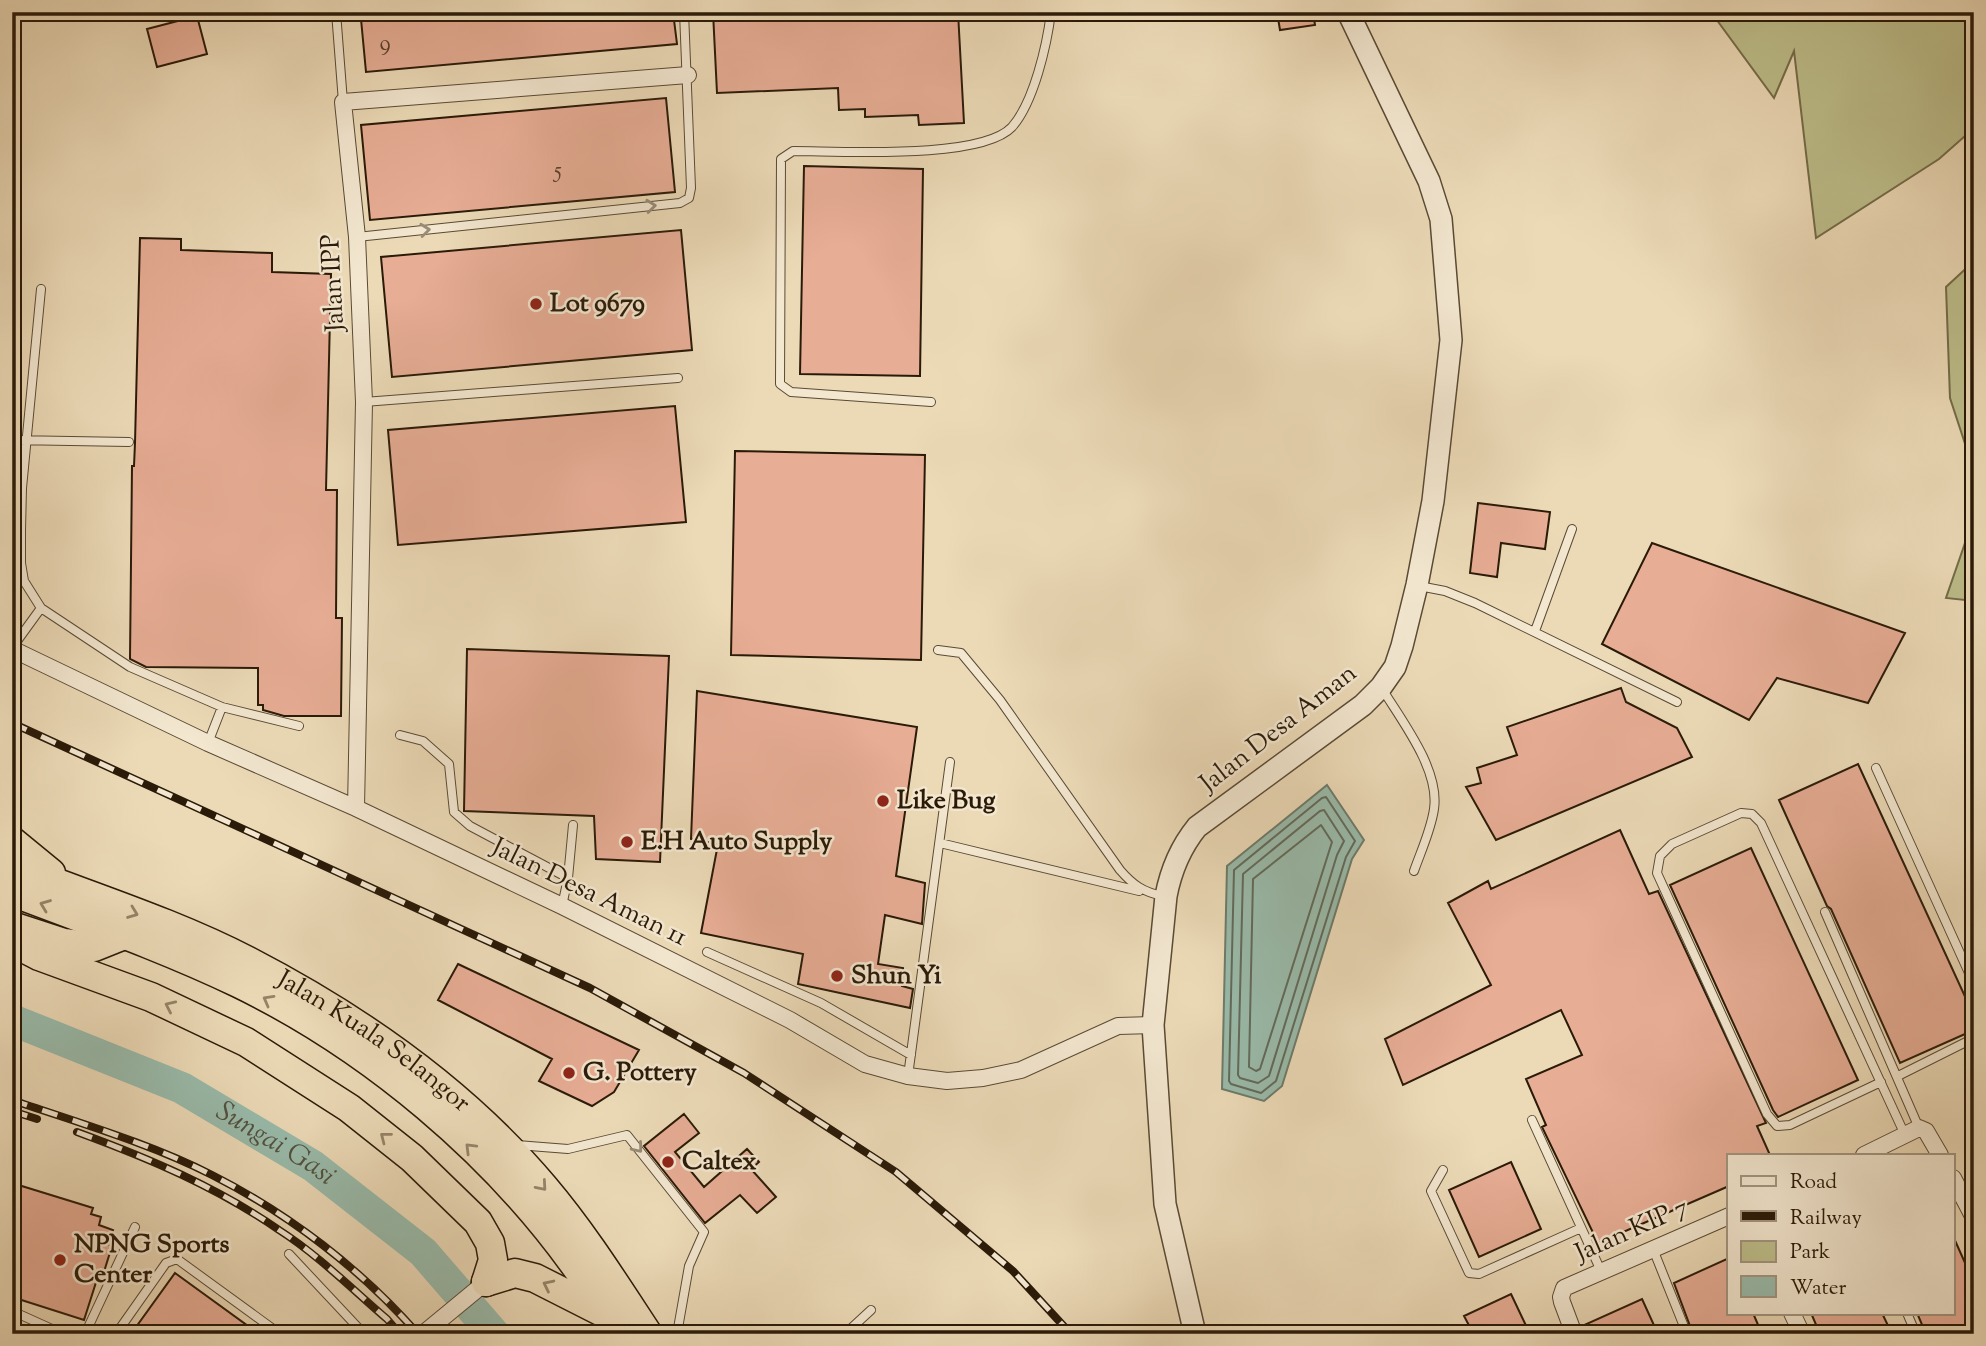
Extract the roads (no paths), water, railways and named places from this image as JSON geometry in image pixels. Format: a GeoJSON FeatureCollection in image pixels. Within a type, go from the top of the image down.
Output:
{"type":"FeatureCollection","features":[{"type":"Feature","properties":{"kind":"highway"},"geometry":{"type":"LineString","coordinates":[[12,841],[69,888]]}},
{"type":"Feature","properties":{"kind":"highway","name":"Jalan Kuala Selangor"},"geometry":{"type":"LineString","coordinates":[[12,866],[246,960],[372,1035],[420,1070],[504,1144],[545,1187],[596,1254],[648,1334]]}},
{"type":"Feature","properties":{"kind":"highway","name":"Jalan Kuala Selangor"},"geometry":{"type":"LineString","coordinates":[[12,892],[124,935],[239,984],[317,1027],[389,1076],[449,1126],[500,1177],[572,1262],[613,1324]]}},
{"type":"Feature","properties":{"kind":"highway"},"geometry":{"type":"LineString","coordinates":[[12,926],[64,943],[94,947],[124,935]]}},
{"type":"Feature","properties":{"kind":"highway"},"geometry":{"type":"LineString","coordinates":[[12,942],[39,956],[151,997],[246,1042],[349,1108],[412,1158],[478,1222],[490,1243],[493,1260],[481,1286]]}},
{"type":"Feature","properties":{"kind":"highway"},"geometry":{"type":"LineString","coordinates":[[481,1286],[515,1273],[535,1278],[613,1324]]}},
{"type":"Feature","properties":{"kind":"street","name":"Jalan Desa Aman"},"geometry":{"type":"LineString","coordinates":[[1195,1334],[1165,1204],[1153,1025],[1156,895],[1170,876],[1178,857],[1197,827],[1363,705],[1381,687],[1395,667],[1402,646],[1433,500],[1451,340],[1441,219],[1429,181],[1348,12]]}},
{"type":"Feature","properties":{"kind":"street"},"geometry":{"type":"LineString","coordinates":[[343,102],[688,75]]}},
{"type":"Feature","properties":{"kind":"street","name":"Jalan IPP"},"geometry":{"type":"LineString","coordinates":[[343,102],[357,237],[364,402],[356,808]]}},
{"type":"Feature","properties":{"kind":"street","name":"Jalan Desa Aman 11"},"geometry":{"type":"LineString","coordinates":[[12,648],[208,743],[356,808],[562,906],[790,1020],[865,1064],[908,1076],[947,1081],[983,1078],[1021,1070],[1118,1026],[1153,1025]]}},
{"type":"Feature","properties":{"kind":"street"},"geometry":{"type":"LineString","coordinates":[[1867,1154],[1919,1134],[1939,1154]]}},
{"type":"Feature","properties":{"kind":"street"},"geometry":{"type":"LineString","coordinates":[[1954,1180],[1974,1218]]}},
{"type":"Feature","properties":{"kind":"street","name":"Jalan KIP 7"},"geometry":{"type":"LineString","coordinates":[[1574,1334],[1561,1297],[1564,1288],[1727,1217]]}},
{"type":"Feature","properties":{"kind":"street"},"geometry":{"type":"LineString","coordinates":[[427,1331],[481,1286]]}},
{"type":"Feature","properties":{"kind":"street"},"geometry":{"type":"LineString","coordinates":[[1792,1314],[1802,1334]]}},
{"type":"Feature","properties":{"kind":"lane"},"geometry":{"type":"LineString","coordinates":[[336,12],[343,102]]}},
{"type":"Feature","properties":{"kind":"lane"},"geometry":{"type":"LineString","coordinates":[[357,237],[680,203],[689,198],[688,75],[684,12]]}},
{"type":"Feature","properties":{"kind":"lane"},"geometry":{"type":"LineString","coordinates":[[931,402],[791,392],[780,384],[781,159],[793,151],[951,149],[992,140],[1010,129],[1027,107],[1049,33],[1051,12]]}},
{"type":"Feature","properties":{"kind":"lane"},"geometry":{"type":"LineString","coordinates":[[41,289],[22,488],[21,563],[24,581],[41,608],[130,667],[222,707],[299,726]]}},
{"type":"Feature","properties":{"kind":"lane"},"geometry":{"type":"LineString","coordinates":[[364,402],[678,378]]}},
{"type":"Feature","properties":{"kind":"lane"},"geometry":{"type":"LineString","coordinates":[[12,440],[129,442]]}},
{"type":"Feature","properties":{"kind":"lane"},"geometry":{"type":"LineString","coordinates":[[1535,631],[1572,529]]}},
{"type":"Feature","properties":{"kind":"lane"},"geometry":{"type":"LineString","coordinates":[[1417,585],[1445,591],[1535,631],[1678,702]]}},
{"type":"Feature","properties":{"kind":"lane"},"geometry":{"type":"LineString","coordinates":[[12,648],[41,608]]}},
{"type":"Feature","properties":{"kind":"lane"},"geometry":{"type":"LineString","coordinates":[[938,650],[961,653],[1000,700],[1120,870],[1156,895]]}},
{"type":"Feature","properties":{"kind":"lane"},"geometry":{"type":"LineString","coordinates":[[1381,687],[1421,753],[1431,779],[1435,806],[1414,871]]}},
{"type":"Feature","properties":{"kind":"lane"},"geometry":{"type":"LineString","coordinates":[[208,743],[222,707]]}},
{"type":"Feature","properties":{"kind":"lane"},"geometry":{"type":"LineString","coordinates":[[400,735],[423,741],[449,764],[454,812],[470,826],[568,878]]}},
{"type":"Feature","properties":{"kind":"lane"},"geometry":{"type":"LineString","coordinates":[[908,1076],[950,762]]}},
{"type":"Feature","properties":{"kind":"lane"},"geometry":{"type":"LineString","coordinates":[[1877,768],[1974,984]]}},
{"type":"Feature","properties":{"kind":"lane"},"geometry":{"type":"LineString","coordinates":[[1881,1082],[1790,1125],[1777,1126],[1767,1114],[1657,873],[1660,856],[1671,844],[1741,813],[1752,814],[1762,823],[1881,1082],[1919,1134]]}},
{"type":"Feature","properties":{"kind":"lane"},"geometry":{"type":"LineString","coordinates":[[562,906],[568,878],[573,825]]}},
{"type":"Feature","properties":{"kind":"lane"},"geometry":{"type":"LineString","coordinates":[[940,843],[1156,895]]}},
{"type":"Feature","properties":{"kind":"lane"},"geometry":{"type":"LineString","coordinates":[[1825,912],[1898,1076],[1919,1134]]}},
{"type":"Feature","properties":{"kind":"lane"},"geometry":{"type":"LineString","coordinates":[[707,952],[821,1003],[911,1055]]}},
{"type":"Feature","properties":{"kind":"lane"},"geometry":{"type":"LineString","coordinates":[[1898,1076],[1974,1038]]}},
{"type":"Feature","properties":{"kind":"lane"},"geometry":{"type":"LineString","coordinates":[[1532,1120],[1601,1271]]}},
{"type":"Feature","properties":{"kind":"lane"},"geometry":{"type":"LineString","coordinates":[[504,1144],[568,1149],[627,1135],[704,1232],[689,1266],[677,1334]]}},
{"type":"Feature","properties":{"kind":"lane"},"geometry":{"type":"LineString","coordinates":[[1443,1170],[1431,1191],[1469,1273],[1479,1275],[1581,1228]]}},
{"type":"Feature","properties":{"kind":"lane"},"geometry":{"type":"LineString","coordinates":[[85,1334],[135,1227]]}},
{"type":"Feature","properties":{"kind":"lane"},"geometry":{"type":"LineString","coordinates":[[1653,1249],[1687,1334]]}},
{"type":"Feature","properties":{"kind":"lane"},"geometry":{"type":"LineString","coordinates":[[289,1254],[364,1334]]}},
{"type":"Feature","properties":{"kind":"lane"},"geometry":{"type":"LineString","coordinates":[[116,1334],[166,1263],[177,1259],[280,1334]]}},
{"type":"Feature","properties":{"kind":"lane"},"geometry":{"type":"LineString","coordinates":[[845,1334],[871,1310]]}},
{"type":"Feature","properties":{"kind":"lane"},"geometry":{"type":"LineString","coordinates":[[12,1311],[62,1334]]}},
{"type":"Feature","properties":{"kind":"lane"},"geometry":{"type":"LineString","coordinates":[[1907,1314],[1916,1334]]}},
{"type":"Feature","properties":{"kind":"water"},"geometry":{"type":"Polygon","coordinates":[[[1327,785],[1364,840],[1352,859],[1282,1086],[1264,1101],[1222,1089],[1227,866],[1327,785]]]}},
{"type":"Feature","properties":{"kind":"waterway","name":"Sungai Gasi"},"geometry":{"type":"LineString","coordinates":[[12,1020],[182,1088],[313,1166],[423,1252],[494,1334]]}},
{"type":"Feature","properties":{"kind":"railway"},"geometry":{"type":"LineString","coordinates":[[12,723],[590,988],[744,1073],[896,1172],[1013,1271],[1071,1334]]}},
{"type":"Feature","properties":{"kind":"railway"},"geometry":{"type":"LineString","coordinates":[[12,1100],[164,1153],[241,1190],[296,1225],[348,1265],[418,1334]]}},
{"type":"Feature","properties":{"kind":"railway"},"geometry":{"type":"LineString","coordinates":[[12,1111],[37,1119]]}},
{"type":"Feature","properties":{"kind":"railway"},"geometry":{"type":"LineString","coordinates":[[77,1132],[181,1175],[255,1215],[321,1261],[387,1319],[400,1334]]}},
{"type":"Feature","properties":{"kind":"place","name":"Lot 9679"},"geometry":{"type":"Point","coordinates":[536,304]}},
{"type":"Feature","properties":{"kind":"place","name":"Like Bug"},"geometry":{"type":"Point","coordinates":[883,801]}},
{"type":"Feature","properties":{"kind":"place","name":"E.H Auto Supply"},"geometry":{"type":"Point","coordinates":[627,842]}},
{"type":"Feature","properties":{"kind":"place","name":"Shun Yi"},"geometry":{"type":"Point","coordinates":[837,976]}},
{"type":"Feature","properties":{"kind":"place","name":"G. Pottery"},"geometry":{"type":"Point","coordinates":[569,1073]}},
{"type":"Feature","properties":{"kind":"place","name":"Caltex"},"geometry":{"type":"Point","coordinates":[668,1162]}},
{"type":"Feature","properties":{"kind":"place","name":"NPNG Sports Center"},"geometry":{"type":"Point","coordinates":[60,1260]}}]}
